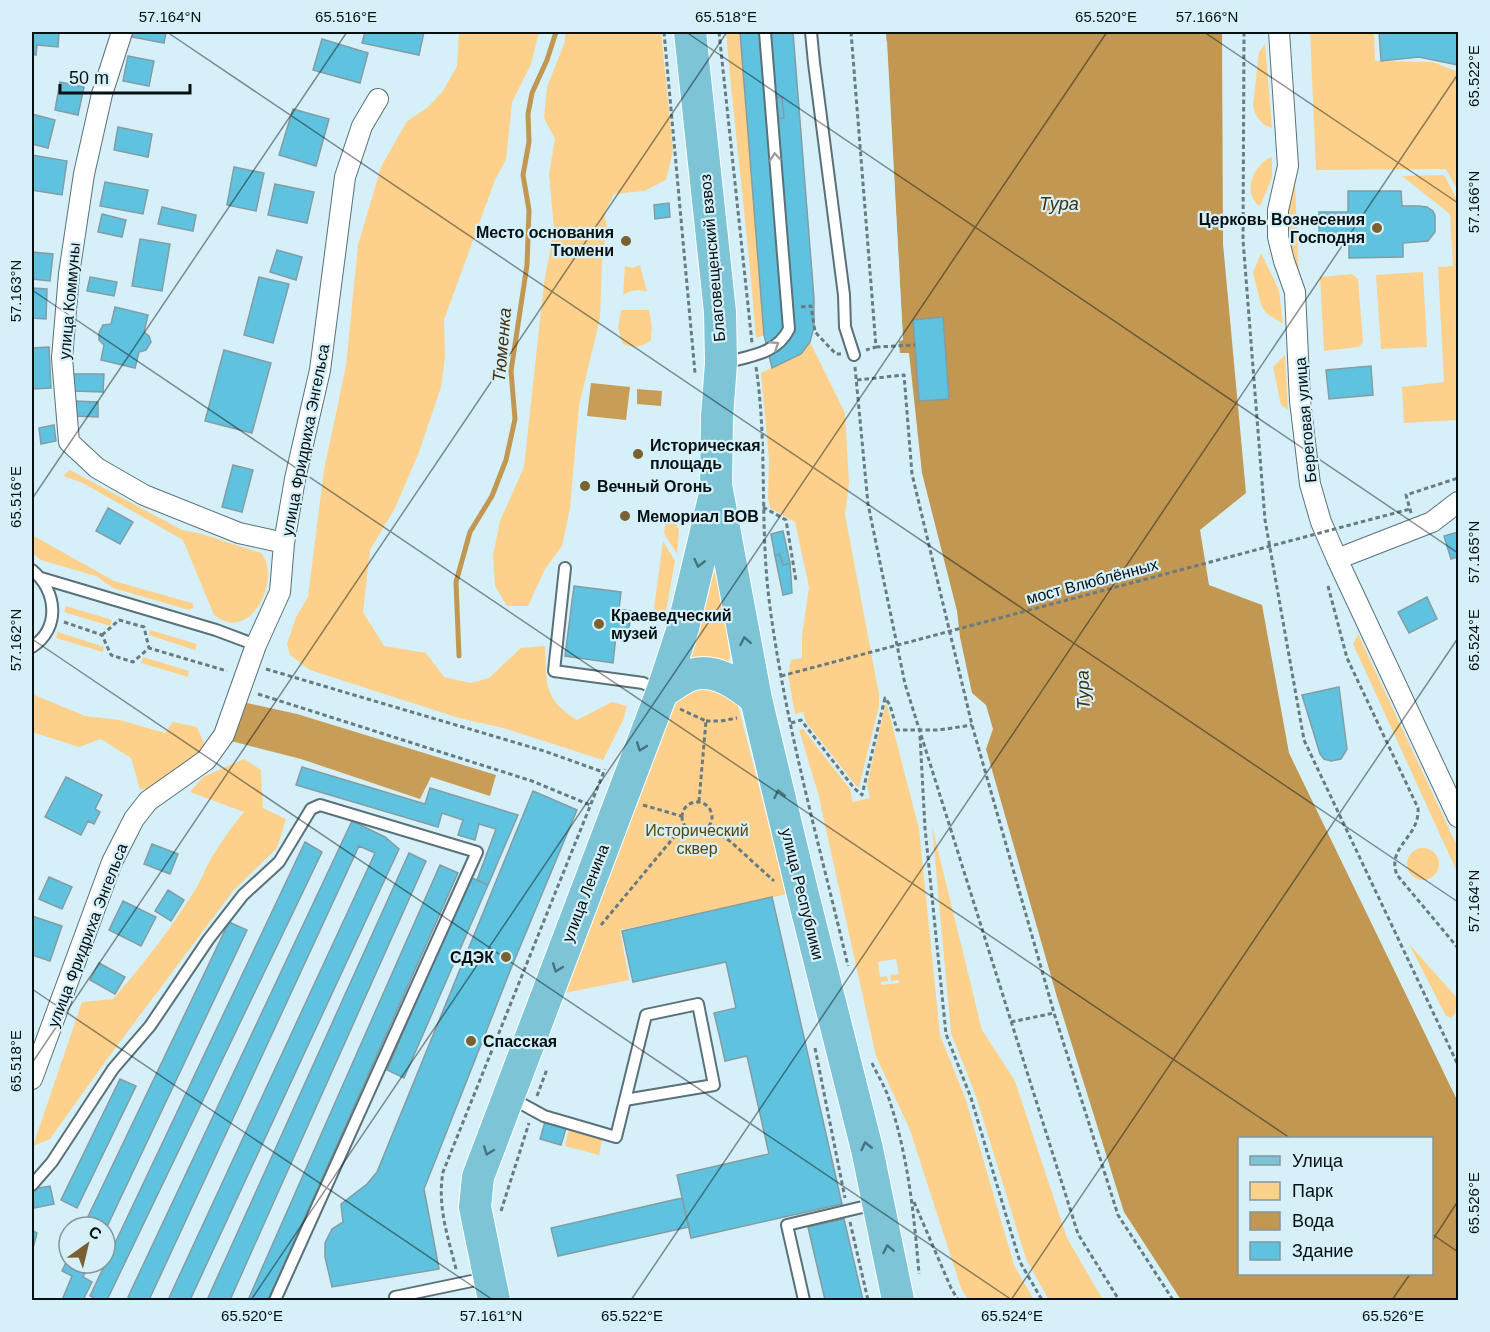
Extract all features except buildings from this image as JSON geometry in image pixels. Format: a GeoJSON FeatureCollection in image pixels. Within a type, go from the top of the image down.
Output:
{"type":"FeatureCollection","features":[{"type":"Feature","properties":{"kind":"main road","name":"Благовещенский взвоз"},"geometry":{"type":"LineString","coordinates":[[690,32],[720,312],[708,370],[717,417],[716,485]]}},
{"type":"Feature","properties":{"kind":"main road","name":"улица Ленина"},"geometry":{"type":"LineString","coordinates":[[492,1289],[475,1207],[478,1177],[520,1103],[669,700],[716,485]]}},
{"type":"Feature","properties":{"kind":"main road","name":"улица Республики"},"geometry":{"type":"LineString","coordinates":[[716,485],[746,708],[802,891],[879,1204],[909,1292]]}},
{"type":"Feature","properties":{"kind":"main road"},"geometry":{"type":"LineString","coordinates":[[669,700],[692,674],[710,674],[733,682],[746,708]]}},
{"type":"Feature","properties":{"kind":"street","name":"улица Коммуны"},"geometry":{"type":"LineString","coordinates":[[122,32],[102,94],[84,174],[69,274],[62,358],[69,442],[97,468],[144,495],[239,533],[284,543]]}},
{"type":"Feature","properties":{"kind":"street","name":"Береговая улица"},"geometry":{"type":"LineString","coordinates":[[1279,32],[1288,166],[1278,210],[1278,237],[1295,291],[1300,400],[1310,484],[1321,522],[1337,559],[1458,817]]}},
{"type":"Feature","properties":{"kind":"street","name":"улица Фридриха Энгельса"},"geometry":{"type":"LineString","coordinates":[[32,1079],[112,862],[134,819],[148,801],[206,760],[224,735],[256,645],[280,592],[284,543],[294,479],[321,370],[345,177],[362,126],[378,99]]}},
{"type":"Feature","properties":{"kind":"street"},"geometry":{"type":"LineString","coordinates":[[1337,559],[1432,522],[1458,502]]}},
{"type":"Feature","properties":{"kind":"lane"},"geometry":{"type":"LineString","coordinates":[[708,370],[777,346],[789,329],[765,32]]}},
{"type":"Feature","properties":{"kind":"lane"},"geometry":{"type":"LineString","coordinates":[[812,32],[844,295],[845,327],[854,355]]}},
{"type":"Feature","properties":{"kind":"lane"},"geometry":{"type":"LineString","coordinates":[[565,568],[554,671],[643,683],[669,700]]}},
{"type":"Feature","properties":{"kind":"lane"},"geometry":{"type":"LineString","coordinates":[[32,570],[41,578],[52,598],[52,618],[41,641],[32,647]]}},
{"type":"Feature","properties":{"kind":"lane"},"geometry":{"type":"LineString","coordinates":[[41,578],[216,630],[256,645]]}},
{"type":"Feature","properties":{"kind":"lane"},"geometry":{"type":"LineString","coordinates":[[32,1185],[52,1162],[113,1069],[150,1026],[208,940],[243,895],[279,862],[311,809],[320,805],[477,852],[275,1300]]}},
{"type":"Feature","properties":{"kind":"lane"},"geometry":{"type":"LineString","coordinates":[[520,1103],[544,1116],[616,1137],[646,1015],[698,1004],[714,1085],[626,1100]]}},
{"type":"Feature","properties":{"kind":"lane"},"geometry":{"type":"LineString","coordinates":[[804,1300],[787,1225],[879,1204]]}},
{"type":"Feature","properties":{"kind":"lane"},"geometry":{"type":"LineString","coordinates":[[396,1300],[395,1297],[492,1289]]}},
{"type":"Feature","properties":{"kind":"path"},"geometry":{"type":"LineString","coordinates":[[664,32],[708,370]]}},
{"type":"Feature","properties":{"kind":"path"},"geometry":{"type":"LineString","coordinates":[[851,32],[876,346]]}},
{"type":"Feature","properties":{"kind":"path"},"geometry":{"type":"LineString","coordinates":[[1244,32],[1243,240],[1264,520],[1304,740],[1458,1065]]}},
{"type":"Feature","properties":{"kind":"path"},"geometry":{"type":"LineString","coordinates":[[815,332],[836,354],[854,355],[876,346],[915,345]]}},
{"type":"Feature","properties":{"kind":"path"},"geometry":{"type":"LineString","coordinates":[[854,355],[868,504],[905,684],[1078,1234],[1119,1300]]}},
{"type":"Feature","properties":{"kind":"path"},"geometry":{"type":"LineString","coordinates":[[857,380],[904,375],[912,474],[972,725],[1054,1014],[1118,1215],[1173,1300]]}},
{"type":"Feature","properties":{"kind":"path"},"geometry":{"type":"LineString","coordinates":[[1412,518],[1406,495],[1458,478]]}},
{"type":"Feature","properties":{"kind":"path"},"geometry":{"type":"LineString","coordinates":[[763,507],[786,520],[796,581]]}},
{"type":"Feature","properties":{"kind":"path","name":"мост Влюблённых"},"geometry":{"type":"LineString","coordinates":[[791,723],[780,676],[1410,509]]}},
{"type":"Feature","properties":{"kind":"path"},"geometry":{"type":"LineString","coordinates":[[52,618],[102,635],[111,655],[133,662],[149,648]]}},
{"type":"Feature","properties":{"kind":"path"},"geometry":{"type":"LineString","coordinates":[[102,635],[120,620],[144,627],[149,648]]}},
{"type":"Feature","properties":{"kind":"path"},"geometry":{"type":"LineString","coordinates":[[149,648],[244,676]]}},
{"type":"Feature","properties":{"kind":"path"},"geometry":{"type":"LineString","coordinates":[[244,676],[258,666],[603,772]]}},
{"type":"Feature","properties":{"kind":"path"},"geometry":{"type":"LineString","coordinates":[[244,676],[250,691],[532,781],[590,805]]}},
{"type":"Feature","properties":{"kind":"path"},"geometry":{"type":"LineString","coordinates":[[850,977],[791,723],[801,720],[862,795],[885,698],[890,705],[897,730],[939,730],[972,725]]}},
{"type":"Feature","properties":{"kind":"path"},"geometry":{"type":"LineString","coordinates":[[669,700],[706,721],[721,722],[746,708]]}},
{"type":"Feature","properties":{"kind":"path"},"geometry":{"type":"LineString","coordinates":[[699,801],[706,721]]}},
{"type":"Feature","properties":{"kind":"path"},"geometry":{"type":"LineString","coordinates":[[919,730],[925,828],[946,1034],[971,1098],[1020,1262],[1042,1300]]}},
{"type":"Feature","properties":{"kind":"path"},"geometry":{"type":"LineString","coordinates":[[699,801],[706,804],[712,813],[712,820],[709,826],[697,832],[688,830],[681,816],[684,807],[699,801]]}},
{"type":"Feature","properties":{"kind":"path"},"geometry":{"type":"LineString","coordinates":[[642,805],[681,816]]}},
{"type":"Feature","properties":{"kind":"path"},"geometry":{"type":"LineString","coordinates":[[595,932],[684,825]]}},
{"type":"Feature","properties":{"kind":"path"},"geometry":{"type":"LineString","coordinates":[[709,826],[731,842],[775,882]]}},
{"type":"Feature","properties":{"kind":"path"},"geometry":{"type":"LineString","coordinates":[[1011,1022],[1054,1014]]}},
{"type":"Feature","properties":{"kind":"path"},"geometry":{"type":"LineString","coordinates":[[813,1038],[868,1300]]}},
{"type":"Feature","properties":{"kind":"path"},"geometry":{"type":"LineString","coordinates":[[869,1058],[888,1095],[912,1198],[958,1300]]}},
{"type":"Feature","properties":{"kind":"path"},"geometry":{"type":"LineString","coordinates":[[498,1220],[520,1103],[548,1065]]}},
{"type":"Feature","properties":{"kind":"path"},"geometry":{"type":"LineString","coordinates":[[909,1292],[912,1198]]}},
{"type":"Feature","properties":{"kind":"green space"},"geometry":{"type":"Polygon","coordinates":[[[459,32],[539,32],[531,64],[512,102],[506,160],[495,180],[444,320],[445,356],[441,387],[419,452],[395,508],[370,550],[363,612],[384,646],[426,653],[444,677],[471,683],[489,678],[521,648],[545,646],[549,689],[552,697],[566,712],[577,720],[612,702],[627,706],[624,718],[603,760],[503,728],[459,718],[310,670],[290,655],[287,644],[296,617],[308,597],[324,470],[346,366],[358,245],[381,167],[407,121],[427,108],[443,91],[457,66],[459,32]]]}},
{"type":"Feature","properties":{"kind":"green space"},"geometry":{"type":"Polygon","coordinates":[[[566,32],[661,32],[673,151],[666,180],[644,191],[614,194],[604,214],[607,226],[602,263],[600,318],[579,406],[570,508],[562,546],[545,569],[528,606],[507,606],[495,586],[493,555],[500,521],[524,467],[544,283],[554,230],[549,174],[555,139],[544,118],[547,87],[564,44],[566,32]]]}},
{"type":"Feature","properties":{"kind":"green space"},"geometry":{"type":"Polygon","coordinates":[[[726,32],[740,32],[744,57],[764,335],[756,338],[749,262],[726,32]]]}},
{"type":"Feature","properties":{"kind":"green space"},"geometry":{"type":"Polygon","coordinates":[[[1310,32],[1374,32],[1375,61],[1433,62],[1458,72],[1458,191],[1446,169],[1316,170],[1310,32]]]}},
{"type":"Feature","properties":{"kind":"green space"},"geometry":{"type":"Polygon","coordinates":[[[1265,44],[1272,128],[1259,119],[1253,105],[1259,52],[1265,44]]]}},
{"type":"Feature","properties":{"kind":"green space"},"geometry":{"type":"Polygon","coordinates":[[[1272,157],[1272,178],[1260,206],[1251,194],[1252,179],[1260,166],[1272,157]]]}},
{"type":"Feature","properties":{"kind":"green space"},"geometry":{"type":"Polygon","coordinates":[[[1444,175],[1458,201],[1458,420],[1404,423],[1402,387],[1444,382],[1438,267],[1453,266],[1450,214],[1402,176],[1444,175]]]}},
{"type":"Feature","properties":{"kind":"green space"},"geometry":{"type":"Polygon","coordinates":[[[1295,181],[1299,279],[1285,238],[1288,198],[1295,181]]]}},
{"type":"Feature","properties":{"kind":"green space"},"geometry":{"type":"Polygon","coordinates":[[[1261,253],[1279,290],[1283,324],[1266,313],[1261,305],[1253,273],[1261,253]]]}},
{"type":"Feature","properties":{"kind":"green space"},"geometry":{"type":"Polygon","coordinates":[[[640,265],[647,292],[635,290],[623,295],[625,266],[632,268],[640,265]]]}},
{"type":"Feature","properties":{"kind":"green space"},"geometry":{"type":"Polygon","coordinates":[[[1423,272],[1427,347],[1381,349],[1376,275],[1423,272]]]}},
{"type":"Feature","properties":{"kind":"green space"},"geometry":{"type":"Polygon","coordinates":[[[1352,274],[1358,279],[1363,342],[1359,347],[1324,351],[1320,277],[1352,274]]]}},
{"type":"Feature","properties":{"kind":"green space"},"geometry":{"type":"Polygon","coordinates":[[[621,310],[649,310],[651,340],[644,345],[637,346],[623,344],[618,328],[621,310]]]}},
{"type":"Feature","properties":{"kind":"green space"},"geometry":{"type":"Polygon","coordinates":[[[810,342],[845,413],[849,483],[845,515],[879,694],[879,706],[859,787],[806,722],[803,712],[795,714],[788,675],[791,660],[802,658],[802,636],[809,587],[795,522],[770,508],[768,498],[769,460],[761,373],[801,354],[810,342]]]}},
{"type":"Feature","properties":{"kind":"green space"},"geometry":{"type":"Polygon","coordinates":[[[1285,355],[1288,410],[1281,405],[1273,367],[1285,355]]]}},
{"type":"Feature","properties":{"kind":"green space"},"geometry":{"type":"Polygon","coordinates":[[[70,470],[182,530],[261,553],[267,564],[268,577],[260,604],[251,615],[240,621],[228,622],[214,615],[183,540],[83,483],[63,476],[70,470]]]}},
{"type":"Feature","properties":{"kind":"green space"},"geometry":{"type":"Polygon","coordinates":[[[668,510],[679,530],[677,554],[664,533],[668,510]]]}},
{"type":"Feature","properties":{"kind":"green space"},"geometry":{"type":"Polygon","coordinates":[[[32,535],[114,581],[192,603],[194,607],[189,610],[113,588],[96,576],[41,560],[32,553],[32,535]]]}},
{"type":"Feature","properties":{"kind":"green space"},"geometry":{"type":"Polygon","coordinates":[[[663,541],[675,561],[664,622],[654,608],[663,541]]]}},
{"type":"Feature","properties":{"kind":"green space"},"geometry":{"type":"Polygon","coordinates":[[[713,565],[717,565],[730,656],[728,663],[687,660],[713,565]]]}},
{"type":"Feature","properties":{"kind":"green space"},"geometry":{"type":"Polygon","coordinates":[[[66,606],[112,620],[110,626],[64,612],[66,606]]]}},
{"type":"Feature","properties":{"kind":"green space"},"geometry":{"type":"Polygon","coordinates":[[[150,630],[197,644],[195,650],[149,635],[150,630]]]}},
{"type":"Feature","properties":{"kind":"green space"},"geometry":{"type":"Polygon","coordinates":[[[58,632],[104,647],[103,652],[56,638],[58,632]]]}},
{"type":"Feature","properties":{"kind":"green space"},"geometry":{"type":"Polygon","coordinates":[[[1358,634],[1458,848],[1458,874],[1353,644],[1358,634]]]}},
{"type":"Feature","properties":{"kind":"green space"},"geometry":{"type":"Polygon","coordinates":[[[143,657],[189,671],[188,677],[141,663],[143,657]]]}},
{"type":"Feature","properties":{"kind":"green space","name":"Исторический сквер"},"geometry":{"type":"Polygon","coordinates":[[[701,683],[731,696],[738,706],[787,894],[620,930],[629,980],[560,994],[671,700],[701,683]]]}},
{"type":"Feature","properties":{"kind":"green space"},"geometry":{"type":"Polygon","coordinates":[[[32,694],[85,716],[120,720],[165,733],[173,722],[197,727],[206,748],[151,789],[140,789],[131,758],[101,739],[79,747],[32,732],[32,694]]]}},
{"type":"Feature","properties":{"kind":"green space"},"geometry":{"type":"Polygon","coordinates":[[[887,705],[919,829],[940,1035],[966,1100],[1014,1265],[1034,1300],[968,1300],[961,1288],[910,1130],[876,1056],[818,793],[799,730],[803,729],[850,789],[853,802],[870,798],[867,785],[887,705]],[[896,959],[878,962],[880,977],[887,976],[888,981],[881,982],[881,985],[899,983],[898,980],[891,981],[890,975],[899,974],[896,959]]]}},
{"type":"Feature","properties":{"kind":"green space"},"geometry":{"type":"Polygon","coordinates":[[[244,759],[261,770],[263,808],[286,819],[277,848],[233,891],[50,1139],[33,1146],[82,1002],[113,999],[178,916],[197,887],[217,848],[244,812],[190,792],[203,777],[244,759]]]}},
{"type":"Feature","properties":{"kind":"green space"},"geometry":{"type":"Polygon","coordinates":[[[932,826],[982,1030],[1015,1081],[1067,1238],[1103,1300],[1049,1300],[1026,1259],[976,1096],[951,1033],[932,826]]]}},
{"type":"Feature","properties":{"kind":"green space"},"geometry":{"type":"Polygon","coordinates":[[[1423,848],[1434,853],[1439,864],[1434,875],[1423,880],[1412,875],[1407,864],[1412,853],[1423,848]]]}},
{"type":"Feature","properties":{"kind":"green space"},"geometry":{"type":"Polygon","coordinates":[[[1409,944],[1457,998],[1455,1014],[1451,1018],[1446,1016],[1409,944]]]}},
{"type":"Feature","properties":{"kind":"green space"},"geometry":{"type":"Polygon","coordinates":[[[569,1129],[597,1137],[602,1141],[599,1155],[565,1146],[569,1129]]]}},
{"type":"Feature","properties":{"kind":"shaded area"},"geometry":{"type":"Polygon","coordinates":[[[591,383],[630,387],[626,420],[587,416],[591,383]]]}},
{"type":"Feature","properties":{"kind":"shaded area"},"geometry":{"type":"Polygon","coordinates":[[[637,389],[662,391],[661,406],[637,404],[637,389]]]}},
{"type":"Feature","properties":{"kind":"shaded area"},"geometry":{"type":"Polygon","coordinates":[[[242,702],[297,714],[496,775],[490,796],[431,777],[420,799],[301,759],[231,741],[242,702]]]}},
{"type":"Feature","properties":{"kind":"water","name":"Тура"},"geometry":{"type":"Polygon","coordinates":[[[886,32],[1222,32],[1223,244],[1246,493],[1200,530],[1209,585],[1262,605],[1289,753],[1458,1102],[1458,1300],[1181,1300],[1124,1212],[1057,997],[986,749],[993,729],[986,705],[972,693],[957,611],[922,473],[909,353],[900,353],[899,341],[903,340],[886,32]]]}},
{"type":"Feature","properties":{"kind":"pier"},"geometry":{"type":"Polygon","coordinates":[[[887,41],[903,340],[899,341],[884,42],[887,41]]]}},
{"type":"Feature","properties":{"kind":"waterway","name":"Тюменка"},"geometry":{"type":"LineString","coordinates":[[459,656],[456,582],[470,532],[492,496],[506,460],[515,419],[511,371],[527,265],[529,210],[523,175],[529,142],[528,114],[532,93],[547,60],[556,32]]}},
{"type":"Feature","properties":{"kind":"place","name":"Церковь Вознесения Господня"},"geometry":{"type":"Point","coordinates":[1377,228]}},
{"type":"Feature","properties":{"kind":"place","name":"Место основания Тюмени"},"geometry":{"type":"Point","coordinates":[626,241]}},
{"type":"Feature","properties":{"kind":"place","name":"Историческая площадь"},"geometry":{"type":"Point","coordinates":[638,454]}},
{"type":"Feature","properties":{"kind":"place","name":"Вечный Огонь"},"geometry":{"type":"Point","coordinates":[585,486]}},
{"type":"Feature","properties":{"kind":"place","name":"Мемориал ВОВ"},"geometry":{"type":"Point","coordinates":[625,516]}},
{"type":"Feature","properties":{"kind":"place","name":"Краеведческий музей"},"geometry":{"type":"Point","coordinates":[599,624]}},
{"type":"Feature","properties":{"kind":"place","name":"СДЭК"},"geometry":{"type":"Point","coordinates":[506,957]}},
{"type":"Feature","properties":{"kind":"place","name":"Спасская"},"geometry":{"type":"Point","coordinates":[471,1041]}}]}
